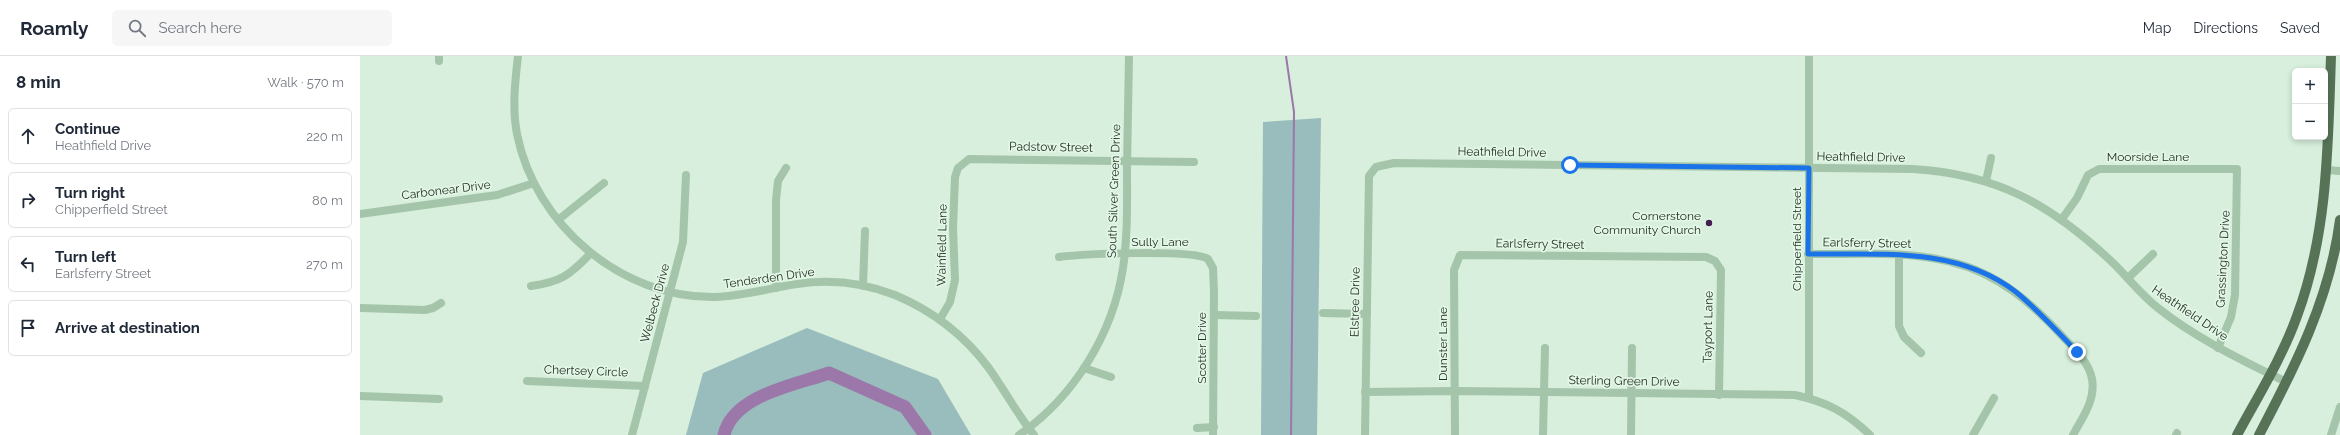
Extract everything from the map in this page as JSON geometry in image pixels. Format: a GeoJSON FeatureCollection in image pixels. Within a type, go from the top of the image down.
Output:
{"type":"FeatureCollection","features":[{"type":"Feature","properties":{"kind":"main road"},"geometry":{"type":"LineString","coordinates":[[2237,435],[2271,375],[2297,316],[2313,264],[2328,170],[2331,56]]}},
{"type":"Feature","properties":{"kind":"main road"},"geometry":{"type":"LineString","coordinates":[[2259,435],[2304,346],[2318,310],[2340,220]]}},
{"type":"Feature","properties":{"kind":"street","name":"Tenderden Drive"},"geometry":{"type":"LineString","coordinates":[[518,56],[514,103],[519,140],[534,183],[558,220],[590,254],[630,278],[670,291],[715,297],[745,295],[814,282],[863,286],[906,300],[940,319],[964,340],[980,358],[1031,432]]}},
{"type":"Feature","properties":{"kind":"street","name":"South Silver Green Drive"},"geometry":{"type":"LineString","coordinates":[[1019,435],[1031,432],[1058,402],[1084,368],[1110,319],[1118,292],[1125,254],[1129,56]]}},
{"type":"Feature","properties":{"kind":"street","name":"Chipperfield Street"},"geometry":{"type":"LineString","coordinates":[[1808,398],[1810,56]]}},
{"type":"Feature","properties":{"kind":"street"},"geometry":{"type":"LineString","coordinates":[[1986,181],[1991,158]]}},
{"type":"Feature","properties":{"kind":"street","name":"Padstow Street"},"geometry":{"type":"LineString","coordinates":[[958,168],[969,159],[1194,162]]}},
{"type":"Feature","properties":{"kind":"street","name":"Heathfield Drive"},"geometry":{"type":"LineString","coordinates":[[1372,170],[1383,164],[1394,163],[1934,170],[1986,181],[2025,197],[2062,219],[2128,278],[2142,296],[2159,309],[2218,348],[2286,382]]}},
{"type":"Feature","properties":{"kind":"street"},"geometry":{"type":"LineString","coordinates":[[776,288],[776,200],[778,181],[786,168]]}},
{"type":"Feature","properties":{"kind":"street","name":"Wainfield Lane"},"geometry":{"type":"LineString","coordinates":[[940,319],[950,302],[955,280],[953,228],[955,177],[958,168]]}},
{"type":"Feature","properties":{"kind":"street","name":"Moorside Lane"},"geometry":{"type":"LineString","coordinates":[[2062,219],[2077,198],[2088,175],[2100,169],[2238,169]]}},
{"type":"Feature","properties":{"kind":"street","name":"Grassington Drive"},"geometry":{"type":"LineString","coordinates":[[2218,348],[2231,317],[2235,296],[2238,169]]}},
{"type":"Feature","properties":{"kind":"street","name":"Elstree Drive"},"geometry":{"type":"LineString","coordinates":[[1365,435],[1368,200],[1369,176],[1372,170]]}},
{"type":"Feature","properties":{"kind":"street"},"geometry":{"type":"LineString","coordinates":[[2328,170],[2340,171]]}},
{"type":"Feature","properties":{"kind":"street","name":"Welbeck Drive"},"geometry":{"type":"LineString","coordinates":[[632,435],[683,242],[686,175]]}},
{"type":"Feature","properties":{"kind":"street","name":"Carbonear Drive"},"geometry":{"type":"LineString","coordinates":[[360,214],[497,196],[534,183]]}},
{"type":"Feature","properties":{"kind":"street"},"geometry":{"type":"LineString","coordinates":[[558,220],[604,183]]}},
{"type":"Feature","properties":{"kind":"street"},"geometry":{"type":"LineString","coordinates":[[863,286],[865,231]]}},
{"type":"Feature","properties":{"kind":"street","name":"Sully Lane"},"geometry":{"type":"LineString","coordinates":[[1059,257],[1089,253],[1198,254],[1210,262]]}},
{"type":"Feature","properties":{"kind":"street"},"geometry":{"type":"LineString","coordinates":[[530,286],[550,283],[563,279],[574,271],[590,254]]}},
{"type":"Feature","properties":{"kind":"street","name":"Earlsferry Street"},"geometry":{"type":"LineString","coordinates":[[1808,254],[1899,255],[1933,258],[1952,262],[1981,272],[2002,283],[2029,303],[2061,335],[2083,360],[2092,379],[2090,404],[2073,435]]}},
{"type":"Feature","properties":{"kind":"street"},"geometry":{"type":"LineString","coordinates":[[2128,278],[2153,254]]}},
{"type":"Feature","properties":{"kind":"street","name":"Earlsferry Street"},"geometry":{"type":"LineString","coordinates":[[1460,255],[1706,257],[1715,260]]}},
{"type":"Feature","properties":{"kind":"street","name":"Dunster Lane"},"geometry":{"type":"LineString","coordinates":[[1455,435],[1454,270],[1460,255]]}},
{"type":"Feature","properties":{"kind":"street"},"geometry":{"type":"LineString","coordinates":[[1899,255],[1899,326],[1904,337],[1921,353]]}},
{"type":"Feature","properties":{"kind":"street","name":"Tayport Lane"},"geometry":{"type":"LineString","coordinates":[[1715,260],[1721,270],[1719,395]]}},
{"type":"Feature","properties":{"kind":"street","name":"Scotter Drive"},"geometry":{"type":"LineString","coordinates":[[1210,262],[1213,268],[1215,315],[1213,431]]}},
{"type":"Feature","properties":{"kind":"street"},"geometry":{"type":"LineString","coordinates":[[360,308],[425,310],[433,308],[441,303]]}},
{"type":"Feature","properties":{"kind":"street"},"geometry":{"type":"LineString","coordinates":[[1323,313],[1367,314]]}},
{"type":"Feature","properties":{"kind":"street"},"geometry":{"type":"LineString","coordinates":[[1215,315],[1256,316]]}},
{"type":"Feature","properties":{"kind":"street"},"geometry":{"type":"LineString","coordinates":[[1543,435],[1545,348]]}},
{"type":"Feature","properties":{"kind":"street"},"geometry":{"type":"LineString","coordinates":[[1631,435],[1632,348]]}},
{"type":"Feature","properties":{"kind":"street"},"geometry":{"type":"LineString","coordinates":[[1084,368],[1110,378]]}},
{"type":"Feature","properties":{"kind":"street","name":"Chertsey Circle"},"geometry":{"type":"LineString","coordinates":[[527,381],[645,386]]}},
{"type":"Feature","properties":{"kind":"street","name":"Sterling Green Drive"},"geometry":{"type":"LineString","coordinates":[[1365,392],[1455,391],[1719,395],[1794,394],[1829,404],[1847,414],[1870,435]]}},
{"type":"Feature","properties":{"kind":"street"},"geometry":{"type":"LineString","coordinates":[[360,396],[439,399]]}},
{"type":"Feature","properties":{"kind":"street"},"geometry":{"type":"LineString","coordinates":[[1974,435],[1994,398]]}},
{"type":"Feature","properties":{"kind":"street"},"geometry":{"type":"LineString","coordinates":[[2331,435],[2340,407]]}},
{"type":"Feature","properties":{"kind":"street"},"geometry":{"type":"LineString","coordinates":[[1197,428],[1213,431]]}},
{"type":"Feature","properties":{"kind":"shaded area"},"geometry":{"type":"Polygon","coordinates":[[[1321,118],[1317,435],[1261,435],[1263,122],[1321,118]]]}},
{"type":"Feature","properties":{"kind":"shaded area"},"geometry":{"type":"Polygon","coordinates":[[[807,328],[938,379],[971,435],[686,435],[703,373],[807,328]]]}},
{"type":"Feature","properties":{"kind":"waterway"},"geometry":{"type":"LineString","coordinates":[[1286,56],[1294,112],[1291,435]]}},
{"type":"Feature","properties":{"kind":"waterway"},"geometry":{"type":"LineString","coordinates":[[724,435],[730,421],[739,410],[752,401],[783,387],[829,373],[905,407],[925,435]]}},
{"type":"Feature","properties":{"kind":"place","name":"Cornerstone Community Church"},"geometry":{"type":"Point","coordinates":[1709,223]}},
{"type":"Feature","properties":{"kind":"route"},"geometry":{"type":"LineString","coordinates":[[1570,165],[1809,168],[1808,254],[1914,256],[1933,258],[1970,267],[1986,274],[2016,292],[2035,308],[2077,352]]}}]}
